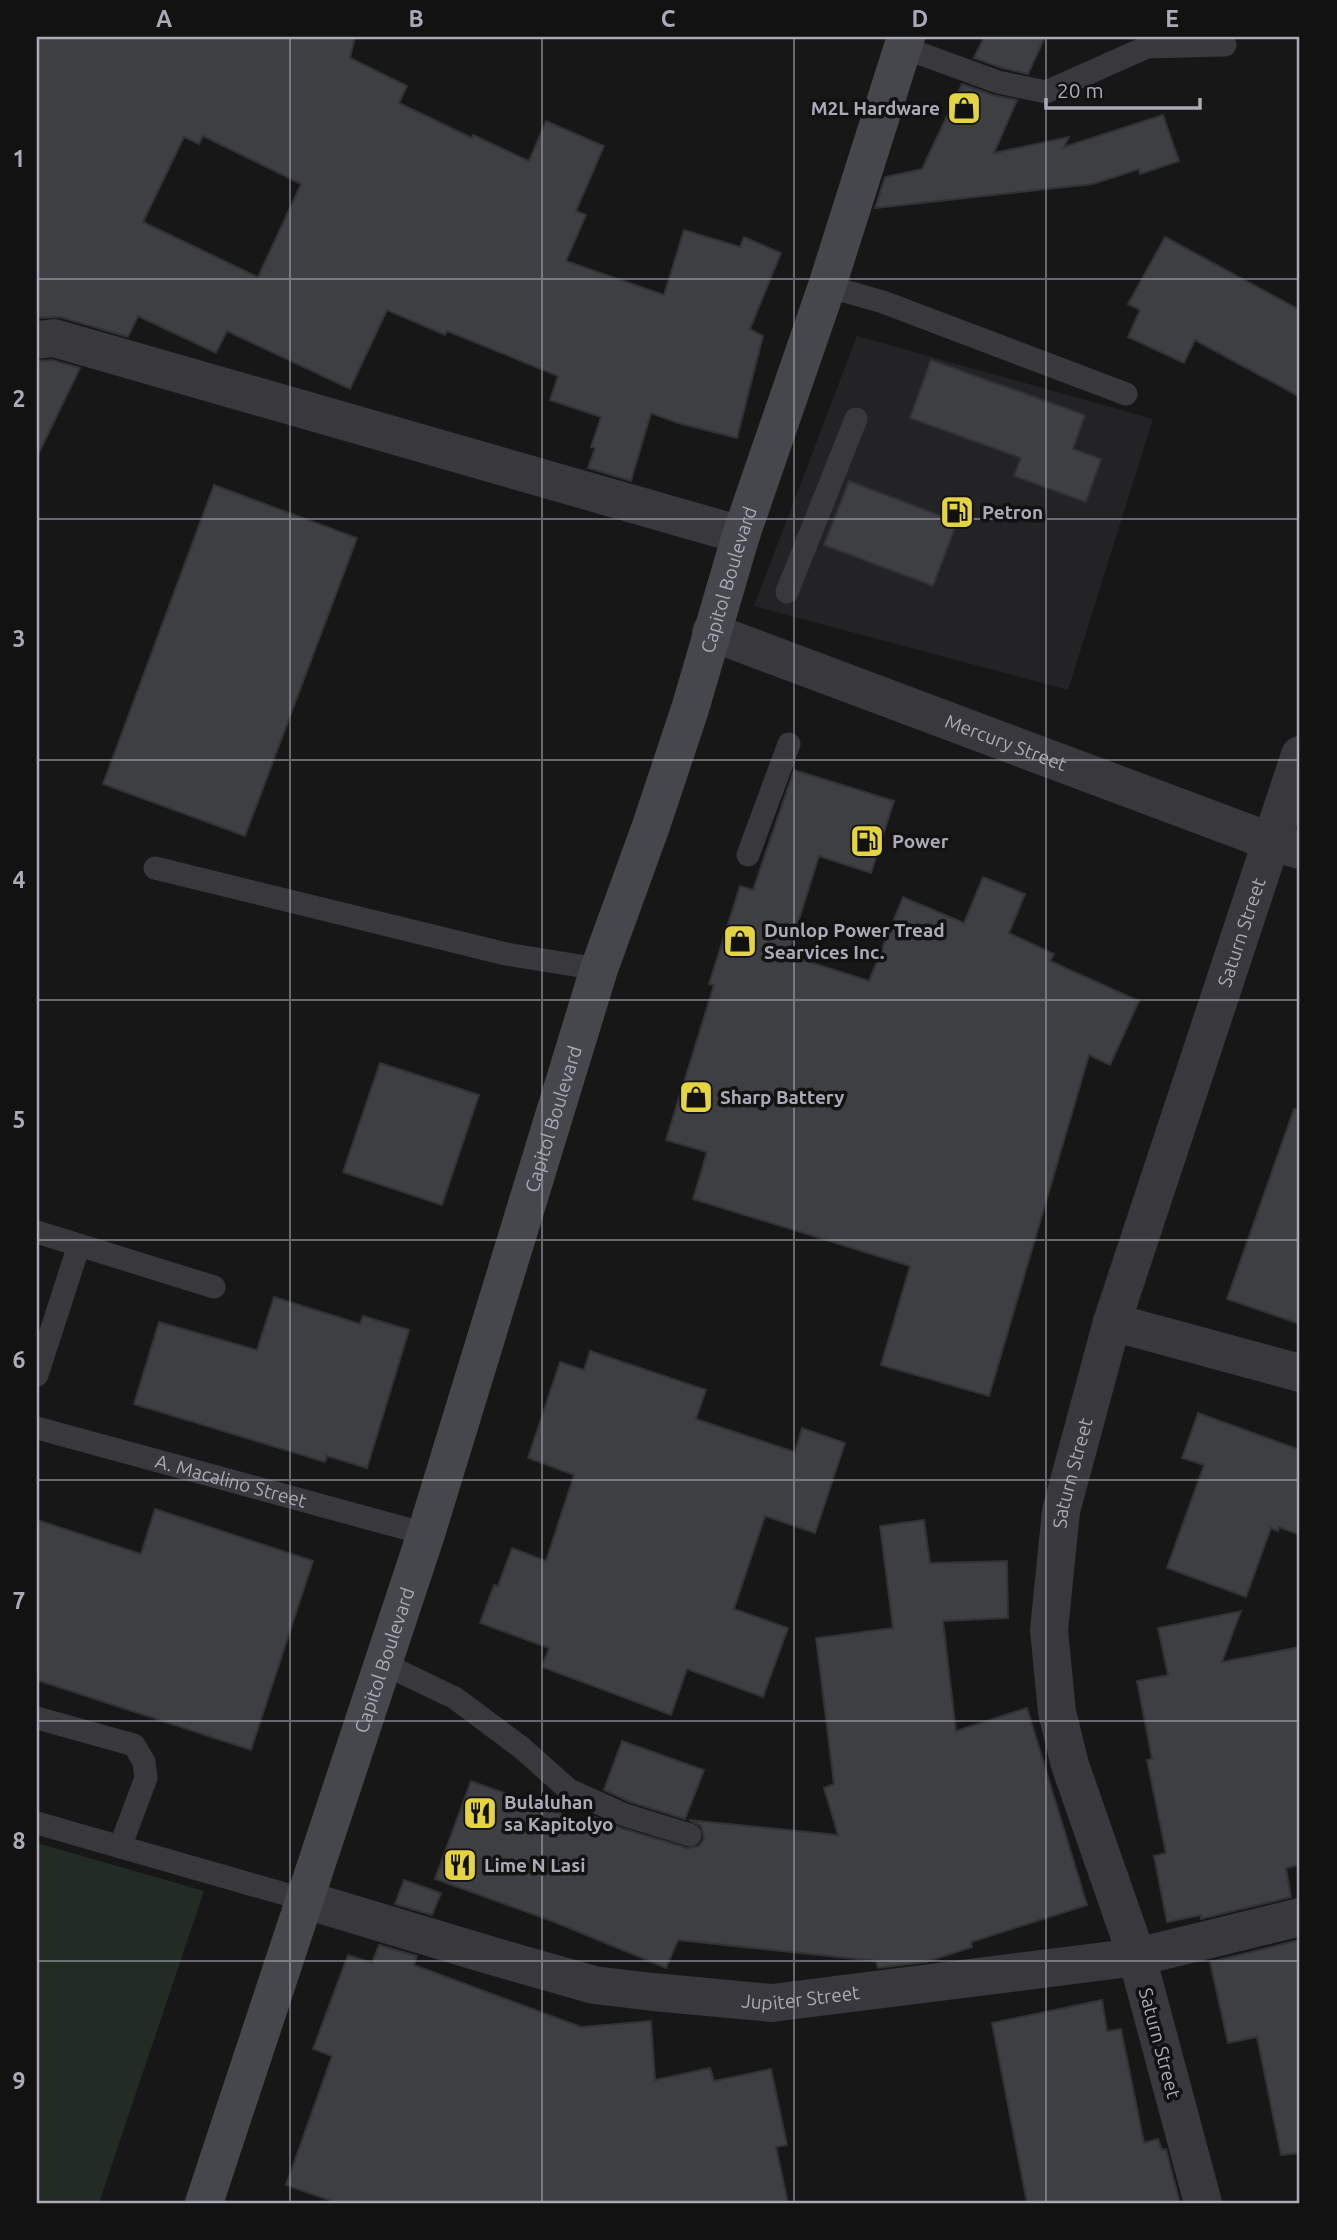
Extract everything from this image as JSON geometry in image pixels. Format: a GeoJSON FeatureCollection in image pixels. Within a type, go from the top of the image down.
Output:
{"type":"FeatureCollection","features":[{"type":"Feature","properties":{"kind":"main road","name":"Capitol Boulevard"},"geometry":{"type":"LineString","coordinates":[[204,2203],[384,1664],[599,969],[652,826],[690,709],[741,535],[827,286],[904,42]]}},
{"type":"Feature","properties":{"kind":"street"},"geometry":{"type":"LineString","coordinates":[[37,340],[54,338],[741,535]]}},
{"type":"Feature","properties":{"kind":"street","name":"Mercury Street"},"geometry":{"type":"LineString","coordinates":[[712,632],[1286,846]]}},
{"type":"Feature","properties":{"kind":"street","name":"Saturn Street"},"geometry":{"type":"LineString","coordinates":[[1203,2203],[1137,1957],[1070,1765],[1057,1712],[1049,1630],[1060,1511],[1112,1322],[1286,846],[1300,755]]}},
{"type":"Feature","properties":{"kind":"street"},"geometry":{"type":"LineString","coordinates":[[1112,1322],[1300,1373]]}},
{"type":"Feature","properties":{"kind":"street","name":"Jupiter Street"},"geometry":{"type":"LineString","coordinates":[[306,1900],[594,1984],[772,2003],[1137,1957],[1300,1917]]}},
{"type":"Feature","properties":{"kind":"lane"},"geometry":{"type":"LineString","coordinates":[[904,42],[998,82],[1046,92],[1147,47],[1225,45]]}},
{"type":"Feature","properties":{"kind":"lane"},"geometry":{"type":"LineString","coordinates":[[827,286],[883,302],[1126,394]]}},
{"type":"Feature","properties":{"kind":"lane"},"geometry":{"type":"LineString","coordinates":[[787,592],[856,419]]}},
{"type":"Feature","properties":{"kind":"lane"},"geometry":{"type":"LineString","coordinates":[[748,855],[789,744]]}},
{"type":"Feature","properties":{"kind":"lane"},"geometry":{"type":"LineString","coordinates":[[155,868],[506,954],[599,969]]}},
{"type":"Feature","properties":{"kind":"lane"},"geometry":{"type":"LineString","coordinates":[[37,1232],[214,1287]]}},
{"type":"Feature","properties":{"kind":"lane"},"geometry":{"type":"LineString","coordinates":[[37,1375],[79,1245]]}},
{"type":"Feature","properties":{"kind":"lane","name":"A. Macalino Street"},"geometry":{"type":"LineString","coordinates":[[37,1428],[426,1534]]}},
{"type":"Feature","properties":{"kind":"lane"},"geometry":{"type":"LineString","coordinates":[[384,1664],[455,1698],[522,1748],[569,1790],[625,1815],[690,1835]]}},
{"type":"Feature","properties":{"kind":"lane"},"geometry":{"type":"LineString","coordinates":[[37,1718],[134,1745],[144,1762],[146,1778],[120,1847]]}},
{"type":"Feature","properties":{"kind":"lane"},"geometry":{"type":"LineString","coordinates":[[37,1823],[306,1900]]}},
{"type":"Feature","properties":{"kind":"shaded area","name":"Petron"},"geometry":{"type":"Polygon","coordinates":[[[857,336],[1153,419],[1068,690],[754,606],[857,336]]]}},
{"type":"Feature","properties":{"kind":"shaded area"},"geometry":{"type":"Polygon","coordinates":[[[37,1843],[204,1891],[99,2203],[37,2203],[37,1843]]]}},
{"type":"Feature","properties":{"kind":"building"},"geometry":{"type":"Polygon","coordinates":[[[37,37],[355,37],[350,58],[407,86],[399,103],[472,138],[473,135],[529,161],[546,121],[604,146],[576,211],[586,215],[566,261],[664,295],[684,230],[740,247],[744,237],[781,253],[750,329],[763,336],[737,438],[651,413],[631,481],[588,468],[595,448],[591,447],[601,417],[550,400],[558,376],[447,331],[445,335],[387,310],[350,389],[227,331],[216,353],[138,316],[128,337],[60,317],[37,318],[37,37]],[[203,136],[199,144],[184,137],[143,222],[258,277],[301,184],[203,136]]]}},
{"type":"Feature","properties":{"kind":"building"},"geometry":{"type":"Polygon","coordinates":[[[984,37],[1045,37],[1028,74],[974,58],[984,37]]]}},
{"type":"Feature","properties":{"kind":"building"},"geometry":{"type":"Polygon","coordinates":[[[962,84],[1017,100],[994,153],[1069,137],[1064,147],[1163,115],[1179,161],[1140,174],[1139,169],[1093,184],[875,208],[885,177],[922,169],[962,84]]]}},
{"type":"Feature","properties":{"kind":"building"},"geometry":{"type":"Polygon","coordinates":[[[1165,237],[1300,310],[1300,397],[1195,340],[1184,363],[1128,337],[1140,310],[1128,304],[1165,237]]]}},
{"type":"Feature","properties":{"kind":"building"},"geometry":{"type":"Polygon","coordinates":[[[52,360],[80,368],[37,457],[37,361],[52,360]]]}},
{"type":"Feature","properties":{"kind":"building"},"geometry":{"type":"Polygon","coordinates":[[[931,360],[1085,415],[1073,449],[1101,459],[1086,502],[1014,476],[1021,458],[910,418],[931,360]]]}},
{"type":"Feature","properties":{"kind":"building"},"geometry":{"type":"Polygon","coordinates":[[[849,481],[957,522],[933,586],[824,545],[849,481]]]}},
{"type":"Feature","properties":{"kind":"building"},"geometry":{"type":"Polygon","coordinates":[[[214,485],[357,538],[245,836],[103,784],[214,485]]]}},
{"type":"Feature","properties":{"kind":"building"},"geometry":{"type":"Polygon","coordinates":[[[794,770],[894,801],[871,873],[819,856],[788,955],[869,981],[903,897],[964,923],[983,877],[1025,894],[1009,933],[1054,954],[1050,961],[1139,1001],[1110,1065],[1089,1055],[989,1396],[881,1365],[910,1266],[693,1199],[707,1152],[666,1140],[714,985],[709,984],[740,886],[753,890],[794,770]]]}},
{"type":"Feature","properties":{"kind":"building"},"geometry":{"type":"Polygon","coordinates":[[[380,1063],[479,1095],[442,1205],[343,1172],[380,1063]]]}},
{"type":"Feature","properties":{"kind":"building"},"geometry":{"type":"Polygon","coordinates":[[[1294,1109],[1300,1110],[1300,1324],[1227,1299],[1294,1109]]]}},
{"type":"Feature","properties":{"kind":"building"},"geometry":{"type":"Polygon","coordinates":[[[274,1297],[360,1324],[363,1316],[409,1330],[367,1468],[327,1456],[325,1462],[134,1404],[159,1322],[257,1350],[274,1297]]]}},
{"type":"Feature","properties":{"kind":"building"},"geometry":{"type":"Polygon","coordinates":[[[590,1351],[706,1390],[696,1419],[795,1452],[802,1428],[845,1443],[815,1533],[765,1516],[734,1609],[788,1628],[763,1697],[687,1669],[671,1715],[542,1667],[549,1648],[480,1623],[512,1548],[546,1561],[574,1475],[528,1458],[560,1362],[584,1370],[590,1351]]]}},
{"type":"Feature","properties":{"kind":"building"},"geometry":{"type":"Polygon","coordinates":[[[1198,1413],[1300,1450],[1300,1535],[1279,1527],[1278,1531],[1271,1528],[1246,1597],[1167,1568],[1204,1465],[1182,1458],[1198,1413]]]}},
{"type":"Feature","properties":{"kind":"building"},"geometry":{"type":"Polygon","coordinates":[[[155,1509],[313,1561],[251,1750],[37,1680],[37,1520],[141,1554],[155,1509]]]}},
{"type":"Feature","properties":{"kind":"building"},"geometry":{"type":"Polygon","coordinates":[[[924,1520],[930,1563],[1007,1561],[1008,1618],[943,1621],[956,1731],[1027,1708],[1087,1905],[971,1942],[972,1947],[926,1962],[878,1968],[876,1961],[678,1940],[666,1968],[552,1921],[435,1879],[471,1781],[592,1825],[595,1817],[621,1828],[687,1848],[699,1846],[704,1838],[701,1826],[689,1820],[838,1835],[824,1788],[834,1784],[816,1638],[893,1628],[880,1526],[924,1520]]]}},
{"type":"Feature","properties":{"kind":"building"},"geometry":{"type":"Polygon","coordinates":[[[1241,1611],[1222,1662],[1300,1647],[1300,1865],[1286,1868],[1291,1897],[1201,1919],[1201,1915],[1167,1922],[1154,1856],[1166,1853],[1147,1760],[1152,1759],[1137,1681],[1168,1675],[1158,1628],[1241,1611]]]}},
{"type":"Feature","properties":{"kind":"building"},"geometry":{"type":"Polygon","coordinates":[[[622,1741],[704,1770],[685,1819],[630,1802],[604,1790],[622,1741]]]}},
{"type":"Feature","properties":{"kind":"building"},"geometry":{"type":"Polygon","coordinates":[[[404,1880],[441,1893],[432,1915],[395,1904],[404,1880]]]}},
{"type":"Feature","properties":{"kind":"building"},"geometry":{"type":"Polygon","coordinates":[[[1299,1940],[1300,2153],[1281,2155],[1257,2037],[1228,2043],[1210,1962],[1299,1940]]]}},
{"type":"Feature","properties":{"kind":"building"},"geometry":{"type":"Polygon","coordinates":[[[379,1945],[417,1956],[414,1965],[581,2027],[651,2021],[655,2080],[710,2068],[714,2081],[771,2069],[787,2145],[776,2147],[788,2203],[337,2203],[286,2185],[332,2056],[313,2049],[348,1955],[372,1963],[379,1945]]]}},
{"type":"Feature","properties":{"kind":"building"},"geometry":{"type":"Polygon","coordinates":[[[1102,2000],[1107,2031],[1121,2029],[1144,2143],[1158,2139],[1162,2150],[1166,2149],[1180,2203],[1027,2203],[992,2023],[1102,2000]]]}},
{"type":"Feature","properties":{"kind":"place","name":"M2L Hardware"},"geometry":{"type":"Point","coordinates":[964,108]}},
{"type":"Feature","properties":{"kind":"place","name":"Petron"},"geometry":{"type":"Point","coordinates":[957,512]}},
{"type":"Feature","properties":{"kind":"place","name":"Power"},"geometry":{"type":"Point","coordinates":[867,841]}},
{"type":"Feature","properties":{"kind":"place","name":"Dunlop Power Tread Searvices Inc."},"geometry":{"type":"Point","coordinates":[740,941]}},
{"type":"Feature","properties":{"kind":"place","name":"Sharp Battery"},"geometry":{"type":"Point","coordinates":[696,1097]}},
{"type":"Feature","properties":{"kind":"place","name":"Bulaluhan sa Kapitolyo"},"geometry":{"type":"Point","coordinates":[480,1813]}},
{"type":"Feature","properties":{"kind":"place","name":"Lime N Lasi"},"geometry":{"type":"Point","coordinates":[460,1865]}}]}
